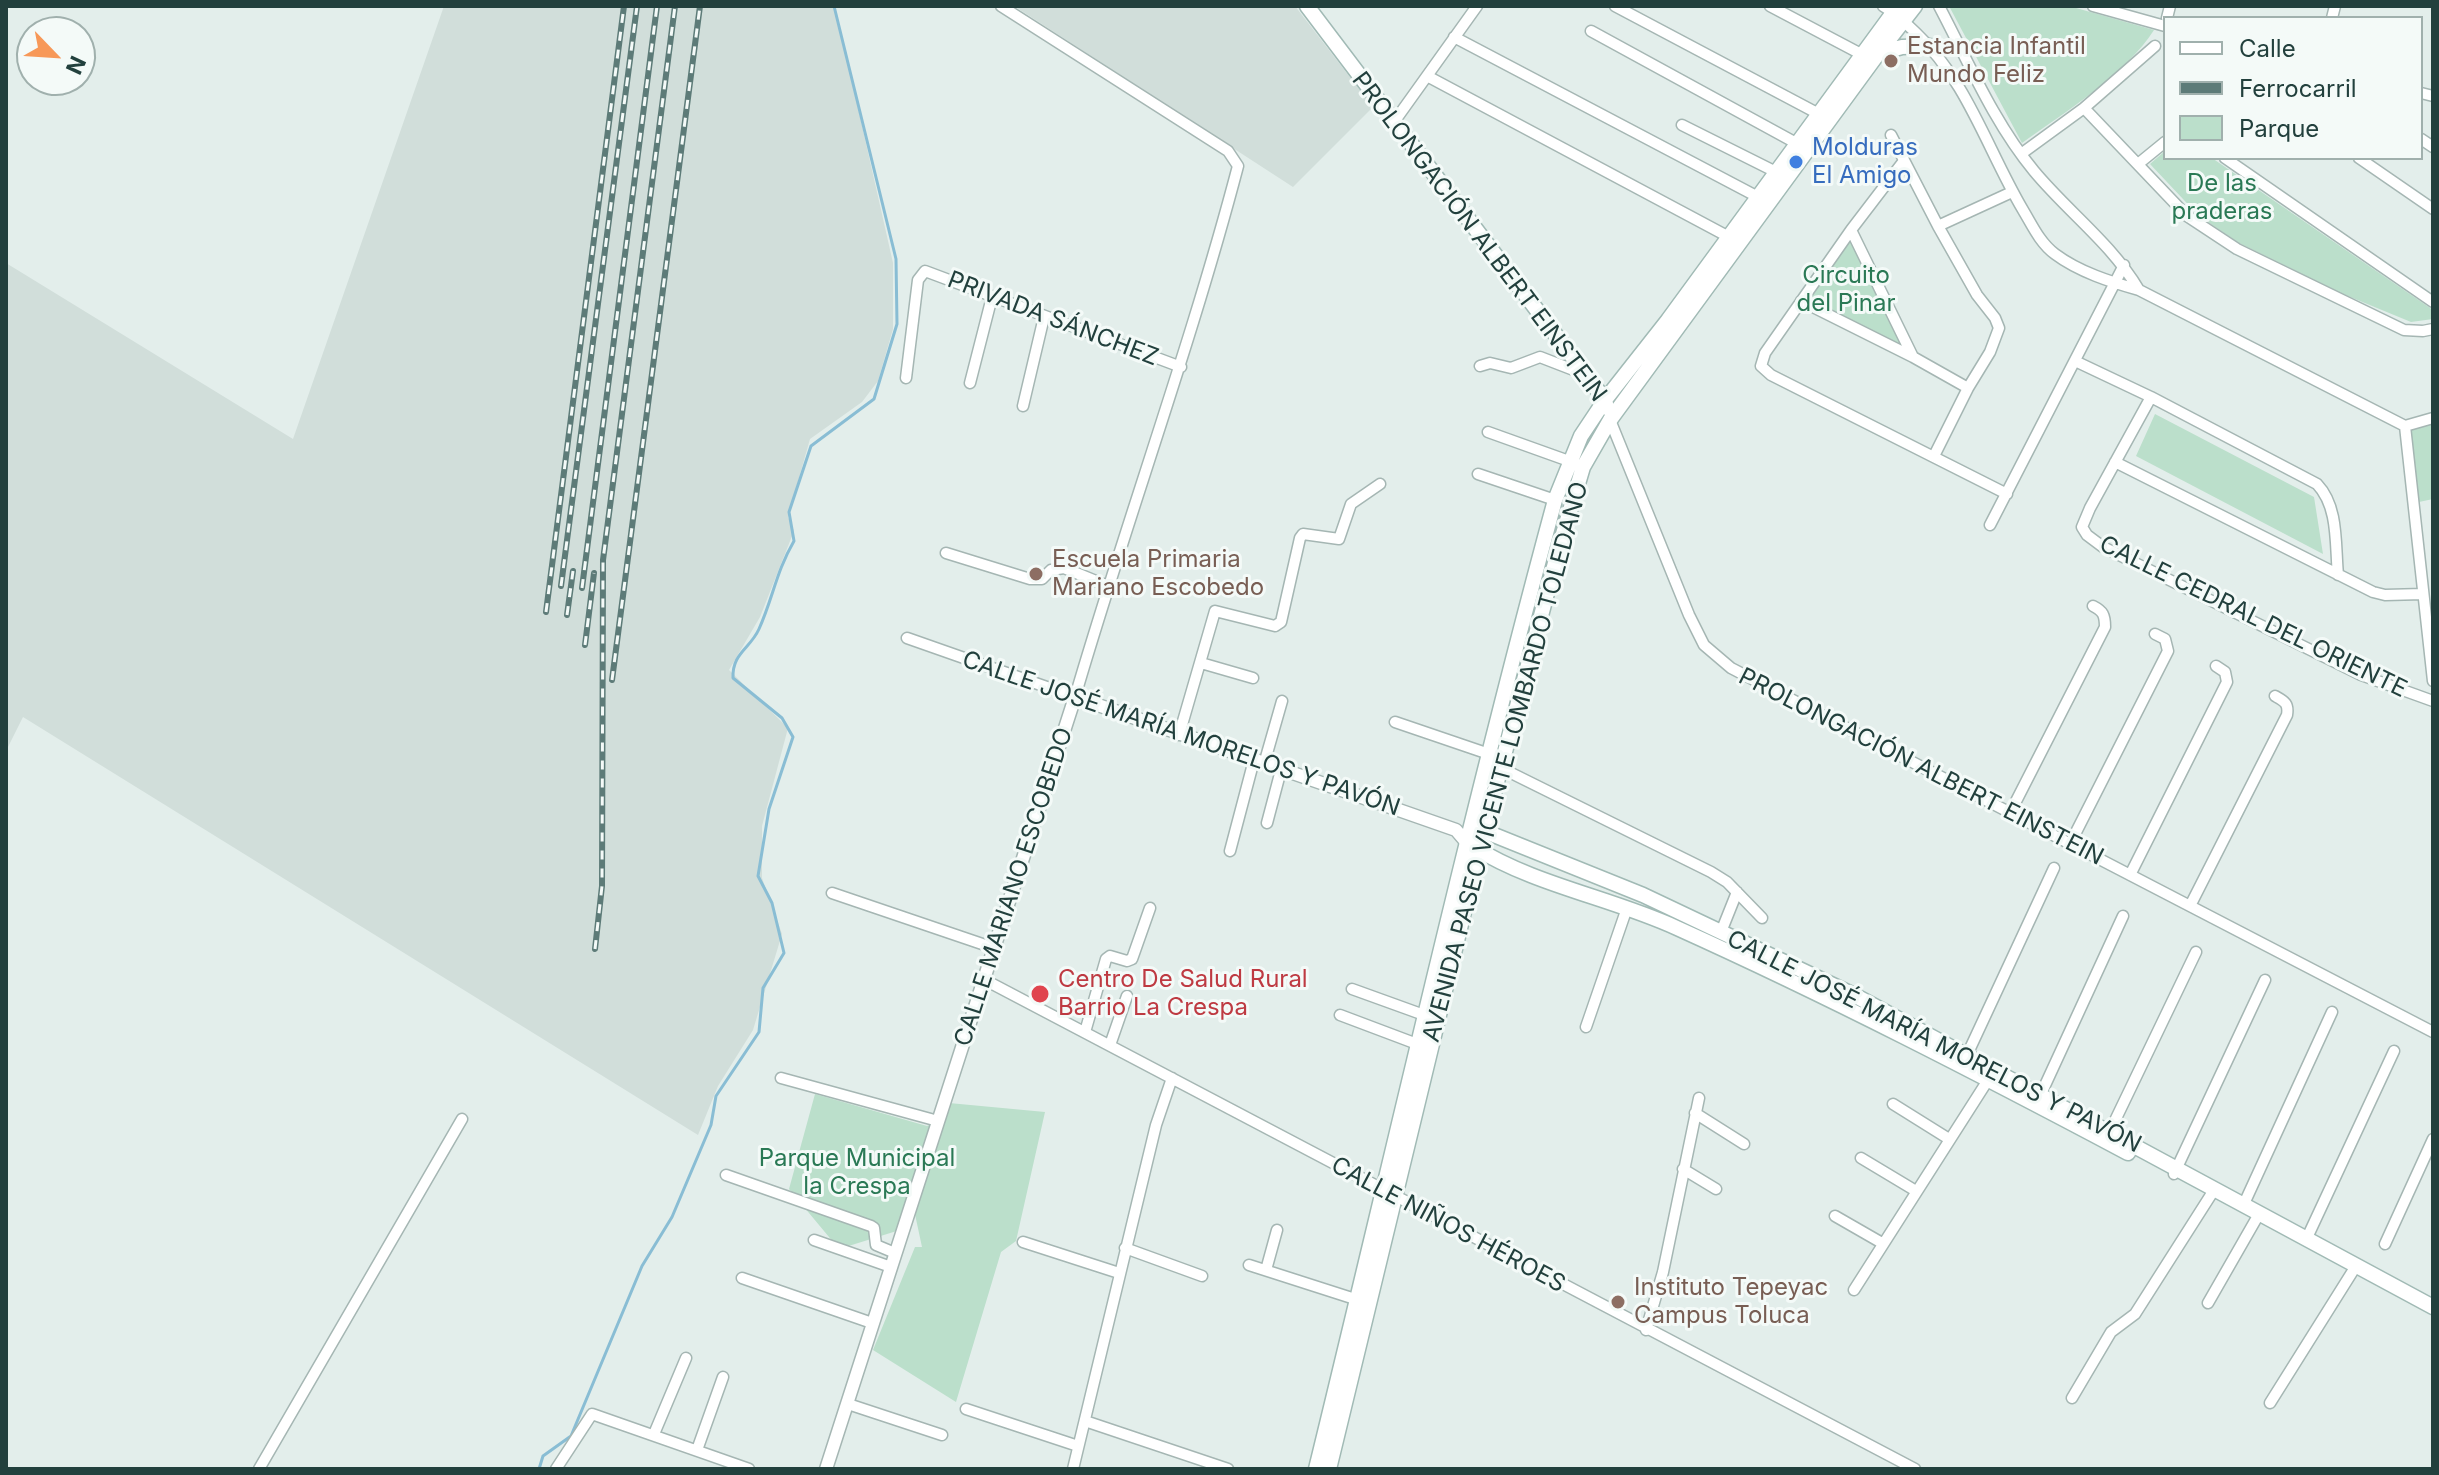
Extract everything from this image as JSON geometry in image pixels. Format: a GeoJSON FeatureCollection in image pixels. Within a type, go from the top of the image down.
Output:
{"type":"FeatureCollection","features":[{"type":"Feature","properties":{"kind":"main road","name":"PROLONGACIÓN ALBERT EINSTEIN"},"geometry":{"type":"LineString","coordinates":[[1307,6],[1605,400],[1610,420]]}},
{"type":"Feature","properties":{"kind":"main road","name":"AVENIDA PASEO VICENTE LOMBARDO TOLEDANO"},"geometry":{"type":"LineString","coordinates":[[1478,829],[1489,754],[1555,500],[1581,436],[1894,11],[1915,6]]}},
{"type":"Feature","properties":{"kind":"main road","name":"AVENIDA PASEO VICENTE LOMBARDO TOLEDANO"},"geometry":{"type":"LineString","coordinates":[[1316,1469],[1355,1299],[1390,1194],[1424,1015],[1478,829],[1501,768],[1576,486],[1592,447],[1610,420],[1877,55],[1894,11]]}},
{"type":"Feature","properties":{"kind":"main road"},"geometry":{"type":"LineString","coordinates":[[1877,55],[1902,47],[1930,46]]}},
{"type":"Feature","properties":{"kind":"main road","name":"CALLE JOSÉ MARÍA MORELOS Y PAVÓN"},"geometry":{"type":"LineString","coordinates":[[1478,829],[1643,895],[1867,1002],[2433,1307]]}},
{"type":"Feature","properties":{"kind":"main road","name":"AVENIDA PASEO VICENTE LOMBARDO TOLEDANO"},"geometry":{"type":"LineString","coordinates":[[1329,1469],[1390,1194],[1473,846]]}},
{"type":"Feature","properties":{"kind":"main road","name":"CALLE JOSÉ MARÍA MORELOS Y PAVÓN"},"geometry":{"type":"LineString","coordinates":[[1473,846],[1515,868],[1682,930],[1878,1022],[2141,1159],[2179,1172]]}},
{"type":"Feature","properties":{"kind":"main road"},"geometry":{"type":"LineString","coordinates":[[1682,930],[1688,916]]}},
{"type":"Feature","properties":{"kind":"street","name":"CALLE MARIANO ESCOBEDO"},"geometry":{"type":"LineString","coordinates":[[826,1469],[1181,367],[1238,166],[1228,151],[1001,6]]}},
{"type":"Feature","properties":{"kind":"street"},"geometry":{"type":"LineString","coordinates":[[1394,122],[1477,6]]}},
{"type":"Feature","properties":{"kind":"street"},"geometry":{"type":"LineString","coordinates":[[1615,6],[1817,113]]}},
{"type":"Feature","properties":{"kind":"street"},"geometry":{"type":"LineString","coordinates":[[1770,6],[1861,54]]}},
{"type":"Feature","properties":{"kind":"street"},"geometry":{"type":"LineString","coordinates":[[1939,6],[2021,154],[2124,265],[2139,290]]}},
{"type":"Feature","properties":{"kind":"street"},"geometry":{"type":"LineString","coordinates":[[2093,6],[2163,25]]}},
{"type":"Feature","properties":{"kind":"street"},"geometry":{"type":"LineString","coordinates":[[1894,11],[1930,46],[1950,71],[2012,192],[2043,243],[2054,254],[2113,283],[2139,290],[2405,426],[2433,418]]}},
{"type":"Feature","properties":{"kind":"street"},"geometry":{"type":"LineString","coordinates":[[1591,31],[1796,143]]}},
{"type":"Feature","properties":{"kind":"street"},"geometry":{"type":"LineString","coordinates":[[1454,37],[1758,197]]}},
{"type":"Feature","properties":{"kind":"street"},"geometry":{"type":"LineString","coordinates":[[2021,154],[2084,108],[2155,46]]}},
{"type":"Feature","properties":{"kind":"street"},"geometry":{"type":"LineString","coordinates":[[1427,76],[1729,237]]}},
{"type":"Feature","properties":{"kind":"street"},"geometry":{"type":"LineString","coordinates":[[2084,108],[2187,216],[2237,249],[2404,330],[2433,329]]}},
{"type":"Feature","properties":{"kind":"street"},"geometry":{"type":"LineString","coordinates":[[1984,133],[2002,123]]}},
{"type":"Feature","properties":{"kind":"street"},"geometry":{"type":"LineString","coordinates":[[1682,125],[1776,172]]}},
{"type":"Feature","properties":{"kind":"street"},"geometry":{"type":"LineString","coordinates":[[1891,135],[1938,226],[1999,328],[1934,456]]}},
{"type":"Feature","properties":{"kind":"street"},"geometry":{"type":"LineString","coordinates":[[2138,164],[2163,144]]}},
{"type":"Feature","properties":{"kind":"street"},"geometry":{"type":"LineString","coordinates":[[2228,160],[2433,302]]}},
{"type":"Feature","properties":{"kind":"street"},"geometry":{"type":"LineString","coordinates":[[2362,160],[2433,209]]}},
{"type":"Feature","properties":{"kind":"street"},"geometry":{"type":"LineString","coordinates":[[1903,162],[1851,230],[1761,360],[1763,369],[2007,494]]}},
{"type":"Feature","properties":{"kind":"street"},"geometry":{"type":"LineString","coordinates":[[1938,226],[2012,192]]}},
{"type":"Feature","properties":{"kind":"street"},"geometry":{"type":"LineString","coordinates":[[1851,230],[1913,357]]}},
{"type":"Feature","properties":{"kind":"street"},"geometry":{"type":"LineString","coordinates":[[1990,525],[2124,265]]}},
{"type":"Feature","properties":{"kind":"street","name":"PRIVADA SÁNCHEZ"},"geometry":{"type":"LineString","coordinates":[[906,378],[918,280],[925,271],[1181,367]]}},
{"type":"Feature","properties":{"kind":"street"},"geometry":{"type":"LineString","coordinates":[[970,383],[992,297]]}},
{"type":"Feature","properties":{"kind":"street"},"geometry":{"type":"LineString","coordinates":[[1801,301],[1968,388]]}},
{"type":"Feature","properties":{"kind":"street"},"geometry":{"type":"LineString","coordinates":[[1023,406],[1044,317]]}},
{"type":"Feature","properties":{"kind":"street"},"geometry":{"type":"LineString","coordinates":[[1480,366],[1490,363],[1511,368],[1540,357],[1586,375]]}},
{"type":"Feature","properties":{"kind":"street"},"geometry":{"type":"LineString","coordinates":[[2075,361],[2317,484],[2326,492],[2331,505],[2338,575]]}},
{"type":"Feature","properties":{"kind":"street","name":"CALLE CEDRAL DEL ORIENTE"},"geometry":{"type":"LineString","coordinates":[[2151,397],[2082,527],[2092,540],[2361,675],[2433,701]]}},
{"type":"Feature","properties":{"kind":"street","name":"PROLONGACIÓN ALBERT EINSTEIN"},"geometry":{"type":"LineString","coordinates":[[1610,420],[1689,615],[1704,645],[1731,668],[2433,1032]]}},
{"type":"Feature","properties":{"kind":"street"},"geometry":{"type":"LineString","coordinates":[[2405,426],[2433,681]]}},
{"type":"Feature","properties":{"kind":"street"},"geometry":{"type":"LineString","coordinates":[[1488,432],[1569,461]]}},
{"type":"Feature","properties":{"kind":"street"},"geometry":{"type":"LineString","coordinates":[[2115,462],[2338,575],[2385,595],[2423,594]]}},
{"type":"Feature","properties":{"kind":"street"},"geometry":{"type":"LineString","coordinates":[[1478,474],[1555,500]]}},
{"type":"Feature","properties":{"kind":"street"},"geometry":{"type":"LineString","coordinates":[[1179,735],[1215,611],[1275,626],[1281,622],[1300,538],[1303,534],[1339,539],[1351,504],[1380,484]]}},
{"type":"Feature","properties":{"kind":"street"},"geometry":{"type":"LineString","coordinates":[[946,553],[1030,579],[1042,579],[1051,570],[1064,568],[1108,586]]}},
{"type":"Feature","properties":{"kind":"street"},"geometry":{"type":"LineString","coordinates":[[2010,813],[2105,627],[2101,610],[2093,606]]}},
{"type":"Feature","properties":{"kind":"street"},"geometry":{"type":"LineString","coordinates":[[2070,844],[2168,651],[2165,639],[2155,634]]}},
{"type":"Feature","properties":{"kind":"street","name":"CALLE JOSÉ MARÍA MORELOS Y PAVÓN"},"geometry":{"type":"LineString","coordinates":[[907,638],[1456,830],[1473,846]]}},
{"type":"Feature","properties":{"kind":"street"},"geometry":{"type":"LineString","coordinates":[[1201,663],[1253,678]]}},
{"type":"Feature","properties":{"kind":"street"},"geometry":{"type":"LineString","coordinates":[[2130,875],[2227,682],[2225,672],[2216,666]]}},
{"type":"Feature","properties":{"kind":"street"},"geometry":{"type":"LineString","coordinates":[[2190,906],[2287,715],[2288,707],[2275,696]]}},
{"type":"Feature","properties":{"kind":"street"},"geometry":{"type":"LineString","coordinates":[[1230,851],[1282,701]]}},
{"type":"Feature","properties":{"kind":"street"},"geometry":{"type":"LineString","coordinates":[[1395,722],[1489,754]]}},
{"type":"Feature","properties":{"kind":"street"},"geometry":{"type":"LineString","coordinates":[[1501,768],[1711,872],[1737,892],[1762,918]]}},
{"type":"Feature","properties":{"kind":"street"},"geometry":{"type":"LineString","coordinates":[[1267,823],[1281,770]]}},
{"type":"Feature","properties":{"kind":"street"},"geometry":{"type":"LineString","coordinates":[[1456,830],[1478,829]]}},
{"type":"Feature","properties":{"kind":"street"},"geometry":{"type":"LineString","coordinates":[[1967,1055],[2054,868]]}},
{"type":"Feature","properties":{"kind":"street"},"geometry":{"type":"LineString","coordinates":[[1721,932],[1737,892]]}},
{"type":"Feature","properties":{"kind":"street"},"geometry":{"type":"LineString","coordinates":[[832,893],[994,948]]}},
{"type":"Feature","properties":{"kind":"street"},"geometry":{"type":"LineString","coordinates":[[1085,1032],[1106,959],[1110,956],[1127,961],[1132,959],[1150,908]]}},
{"type":"Feature","properties":{"kind":"street"},"geometry":{"type":"LineString","coordinates":[[1586,1027],[1627,908]]}},
{"type":"Feature","properties":{"kind":"street"},"geometry":{"type":"LineString","coordinates":[[2041,1094],[2123,916]]}},
{"type":"Feature","properties":{"kind":"street"},"geometry":{"type":"LineString","coordinates":[[2110,1131],[2196,952]]}},
{"type":"Feature","properties":{"kind":"street","name":"CALLE NIÑOS HÉROES"},"geometry":{"type":"LineString","coordinates":[[983,979],[1915,1469]]}},
{"type":"Feature","properties":{"kind":"street"},"geometry":{"type":"LineString","coordinates":[[2179,1172],[2265,980]]}},
{"type":"Feature","properties":{"kind":"street"},"geometry":{"type":"LineString","coordinates":[[1352,989],[1424,1015]]}},
{"type":"Feature","properties":{"kind":"street"},"geometry":{"type":"LineString","coordinates":[[1110,1045],[1127,996]]}},
{"type":"Feature","properties":{"kind":"street"},"geometry":{"type":"LineString","coordinates":[[2243,1206],[2332,1012]]}},
{"type":"Feature","properties":{"kind":"street"},"geometry":{"type":"LineString","coordinates":[[1340,1015],[1417,1044]]}},
{"type":"Feature","properties":{"kind":"street"},"geometry":{"type":"LineString","coordinates":[[2306,1240],[2394,1051]]}},
{"type":"Feature","properties":{"kind":"street"},"geometry":{"type":"LineString","coordinates":[[781,1078],[938,1121]]}},
{"type":"Feature","properties":{"kind":"street"},"geometry":{"type":"LineString","coordinates":[[1073,1469],[1156,1125],[1172,1078]]}},
{"type":"Feature","properties":{"kind":"street"},"geometry":{"type":"LineString","coordinates":[[1854,1290],[1988,1080]]}},
{"type":"Feature","properties":{"kind":"street"},"geometry":{"type":"LineString","coordinates":[[1646,1330],[1663,1272],[1699,1098]]}},
{"type":"Feature","properties":{"kind":"street"},"geometry":{"type":"LineString","coordinates":[[1893,1104],[1949,1139]]}},
{"type":"Feature","properties":{"kind":"street"},"geometry":{"type":"LineString","coordinates":[[1695,1113],[1744,1144]]}},
{"type":"Feature","properties":{"kind":"street"},"geometry":{"type":"LineString","coordinates":[[259,1469],[462,1119]]}},
{"type":"Feature","properties":{"kind":"street"},"geometry":{"type":"LineString","coordinates":[[2385,1244],[2433,1139]]}},
{"type":"Feature","properties":{"kind":"street"},"geometry":{"type":"LineString","coordinates":[[1861,1158],[1916,1191]]}},
{"type":"Feature","properties":{"kind":"street"},"geometry":{"type":"LineString","coordinates":[[1683,1169],[1716,1189]]}},
{"type":"Feature","properties":{"kind":"street"},"geometry":{"type":"LineString","coordinates":[[726,1175],[873,1227],[876,1245],[895,1253]]}},
{"type":"Feature","properties":{"kind":"street"},"geometry":{"type":"LineString","coordinates":[[2072,1398],[2111,1332],[2135,1314],[2214,1190]]}},
{"type":"Feature","properties":{"kind":"street"},"geometry":{"type":"LineString","coordinates":[[2208,1303],[2259,1214]]}},
{"type":"Feature","properties":{"kind":"street"},"geometry":{"type":"LineString","coordinates":[[1835,1216],[1882,1243]]}},
{"type":"Feature","properties":{"kind":"street"},"geometry":{"type":"LineString","coordinates":[[1266,1270],[1277,1230]]}},
{"type":"Feature","properties":{"kind":"street"},"geometry":{"type":"LineString","coordinates":[[814,1240],[891,1267]]}},
{"type":"Feature","properties":{"kind":"street"},"geometry":{"type":"LineString","coordinates":[[1023,1242],[1119,1273]]}},
{"type":"Feature","properties":{"kind":"street"},"geometry":{"type":"LineString","coordinates":[[1125,1248],[1202,1276]]}},
{"type":"Feature","properties":{"kind":"street"},"geometry":{"type":"LineString","coordinates":[[1249,1265],[1355,1299]]}},
{"type":"Feature","properties":{"kind":"street"},"geometry":{"type":"LineString","coordinates":[[2270,1403],[2356,1266]]}},
{"type":"Feature","properties":{"kind":"street"},"geometry":{"type":"LineString","coordinates":[[742,1278],[872,1323]]}},
{"type":"Feature","properties":{"kind":"street"},"geometry":{"type":"LineString","coordinates":[[654,1434],[686,1358]]}},
{"type":"Feature","properties":{"kind":"street"},"geometry":{"type":"LineString","coordinates":[[697,1450],[723,1377]]}},
{"type":"Feature","properties":{"kind":"street"},"geometry":{"type":"LineString","coordinates":[[848,1404],[942,1435]]}},
{"type":"Feature","properties":{"kind":"street"},"geometry":{"type":"LineString","coordinates":[[966,1409],[1078,1446]]}},
{"type":"Feature","properties":{"kind":"street"},"geometry":{"type":"LineString","coordinates":[[556,1469],[592,1414],[749,1469]]}},
{"type":"Feature","properties":{"kind":"street"},"geometry":{"type":"LineString","coordinates":[[1085,1421],[1228,1469]]}},
{"type":"Feature","properties":{"kind":"shaded area"},"geometry":{"type":"Polygon","coordinates":[[[444,6],[835,6],[893,263],[893,329],[878,381],[862,402],[810,439],[788,517],[794,531],[760,617],[729,670],[788,728],[762,826],[762,878],[782,934],[753,1030],[718,1086],[698,1135],[23,717],[6,751],[6,263],[293,439],[444,6]]]}},
{"type":"Feature","properties":{"kind":"shaded area"},"geometry":{"type":"Polygon","coordinates":[[[1014,6],[1295,6],[1373,107],[1293,187],[1014,6]]]}},
{"type":"Feature","properties":{"kind":"green space"},"geometry":{"type":"Polygon","coordinates":[[[1949,6],[2069,6],[2154,30],[2128,62],[2111,77],[2022,143],[1949,6]]]}},
{"type":"Feature","properties":{"kind":"green space","name":"De las praderas"},"geometry":{"type":"Polygon","coordinates":[[[2163,153],[2163,160],[2215,160],[2433,310],[2433,319],[2411,322],[2343,294],[2239,243],[2199,216],[2150,164],[2163,153]]]}},
{"type":"Feature","properties":{"kind":"green space","name":"Circuito del Pinar"},"geometry":{"type":"Polygon","coordinates":[[[1851,238],[1901,345],[1807,300],[1851,238]]]}},
{"type":"Feature","properties":{"kind":"green space"},"geometry":{"type":"Polygon","coordinates":[[[2155,414],[2314,497],[2323,554],[2136,456],[2155,414]]]}},
{"type":"Feature","properties":{"kind":"green space"},"geometry":{"type":"Polygon","coordinates":[[[2433,424],[2433,499],[2419,502],[2405,432],[2433,424]]]}},
{"type":"Feature","properties":{"kind":"green space","name":"Parque Municipal la Crespa"},"geometry":{"type":"Polygon","coordinates":[[[815,1094],[927,1126],[936,1122],[903,1229],[839,1249],[789,1189],[815,1094]]]}},
{"type":"Feature","properties":{"kind":"green space","name":"Parque Municipal la Crespa"},"geometry":{"type":"Polygon","coordinates":[[[949,1103],[1045,1112],[1016,1241],[1001,1252],[956,1402],[873,1350],[915,1247],[922,1247],[913,1205],[949,1103]]]}},
{"type":"Feature","properties":{"kind":"waterway"},"geometry":{"type":"LineString","coordinates":[[539,1469],[543,1456],[571,1436],[642,1266],[672,1217],[711,1125],[716,1096],[759,1032],[763,988],[784,953],[772,903],[758,876],[769,809],[793,737],[782,718],[733,678],[733,670],[738,657],[759,629],[794,541],[789,512],[811,446],[874,399],[897,324],[896,259],[834,6]]}},
{"type":"Feature","properties":{"kind":"railway"},"geometry":{"type":"LineString","coordinates":[[546,612],[624,6]]}},
{"type":"Feature","properties":{"kind":"railway"},"geometry":{"type":"LineString","coordinates":[[561,586],[637,6]]}},
{"type":"Feature","properties":{"kind":"railway"},"geometry":{"type":"LineString","coordinates":[[582,588],[657,6]]}},
{"type":"Feature","properties":{"kind":"railway"},"geometry":{"type":"LineString","coordinates":[[595,949],[602,886],[603,560],[675,6]]}},
{"type":"Feature","properties":{"kind":"railway"},"geometry":{"type":"LineString","coordinates":[[612,680],[700,6]]}},
{"type":"Feature","properties":{"kind":"railway"},"geometry":{"type":"LineString","coordinates":[[567,615],[573,571]]}},
{"type":"Feature","properties":{"kind":"railway"},"geometry":{"type":"LineString","coordinates":[[585,645],[594,573]]}},
{"type":"Feature","properties":{"kind":"place","name":"Estancia Infantil Mundo Feliz"},"geometry":{"type":"Point","coordinates":[1891,61]}},
{"type":"Feature","properties":{"kind":"place","name":"Molduras El Amigo"},"geometry":{"type":"Point","coordinates":[1796,162]}},
{"type":"Feature","properties":{"kind":"place","name":"Escuela Primaria Mariano Escobedo"},"geometry":{"type":"Point","coordinates":[1036,574]}},
{"type":"Feature","properties":{"kind":"place","name":"Centro De Salud Rural Barrio La Crespa"},"geometry":{"type":"Point","coordinates":[1040,994]}},
{"type":"Feature","properties":{"kind":"place","name":"Instituto Tepeyac Campus Toluca"},"geometry":{"type":"Point","coordinates":[1618,1302]}}]}
